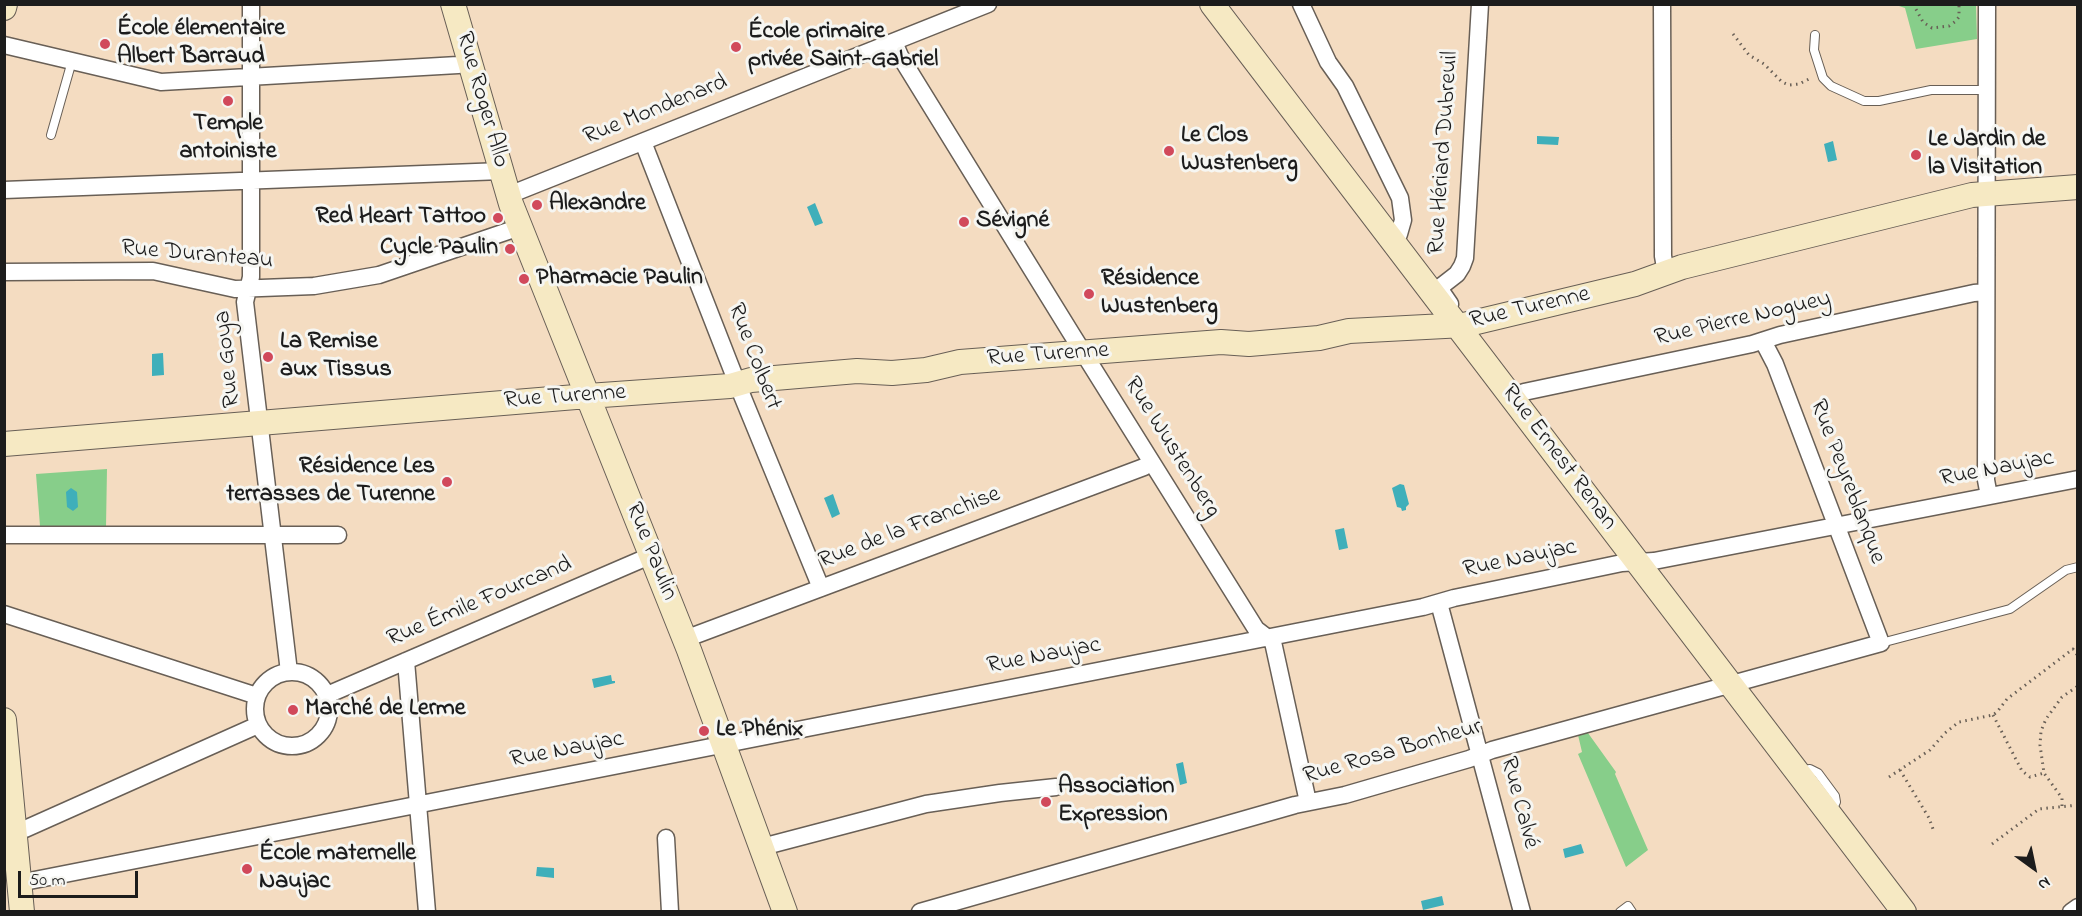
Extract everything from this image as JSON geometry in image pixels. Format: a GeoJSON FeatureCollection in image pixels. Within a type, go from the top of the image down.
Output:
{"type":"FeatureCollection","features":[{"type":"Feature","properties":{"kind":"street","name":"Rue Goya"},"geometry":{"type":"LineString","coordinates":[[251,4],[251,277],[245,302],[289,672]]}},
{"type":"Feature","properties":{"kind":"street","name":"Rue Roger Allo"},"geometry":{"type":"LineString","coordinates":[[453,4],[509,195]]}},
{"type":"Feature","properties":{"kind":"street","name":"Rue Mondenard"},"geometry":{"type":"LineString","coordinates":[[509,195],[988,4]]}},
{"type":"Feature","properties":{"kind":"street","name":"Rue Ernest Renan"},"geometry":{"type":"LineString","coordinates":[[1212,4],[1393,243],[1436,291],[1513,399],[1904,912]]}},
{"type":"Feature","properties":{"kind":"street"},"geometry":{"type":"LineString","coordinates":[[1301,4],[1328,62],[1345,86],[1400,198],[1403,220],[1399,234],[1393,243]]}},
{"type":"Feature","properties":{"kind":"street","name":"Rue Hériard Dubreuil"},"geometry":{"type":"LineString","coordinates":[[1436,291],[1457,274],[1465,258],[1480,4]]}},
{"type":"Feature","properties":{"kind":"street"},"geometry":{"type":"LineString","coordinates":[[1662,4],[1663,256],[1666,273]]}},
{"type":"Feature","properties":{"kind":"street"},"geometry":{"type":"LineString","coordinates":[[1987,4],[1986,480],[1989,496]]}},
{"type":"Feature","properties":{"kind":"street","name":"Rue Wustenberg"},"geometry":{"type":"LineString","coordinates":[[894,42],[900,56],[1151,462],[1256,628],[1273,642],[1308,802]]}},
{"type":"Feature","properties":{"kind":"street"},"geometry":{"type":"LineString","coordinates":[[4,45],[161,82],[458,65],[470,62]]}},
{"type":"Feature","properties":{"kind":"street","name":"Rue Colbert"},"geometry":{"type":"LineString","coordinates":[[643,142],[821,588]]}},
{"type":"Feature","properties":{"kind":"street"},"geometry":{"type":"LineString","coordinates":[[4,190],[502,171]]}},
{"type":"Feature","properties":{"kind":"street","name":"Rue Turenne"},"geometry":{"type":"LineString","coordinates":[[4,444],[730,386],[751,380],[857,371],[892,373],[926,370],[960,362],[1221,342],[1249,344],[1319,338],[1349,331],[1460,325],[1635,284],[1666,273],[1961,197],[2078,187]]}},
{"type":"Feature","properties":{"kind":"street","name":"Rue Paulin"},"geometry":{"type":"LineString","coordinates":[[509,195],[685,639],[785,912]]}},
{"type":"Feature","properties":{"kind":"street","name":"Rue Duranteau"},"geometry":{"type":"LineString","coordinates":[[4,273],[153,271],[235,289],[314,286],[379,275],[520,227]]}},
{"type":"Feature","properties":{"kind":"street","name":"Rue Pierre Noguey"},"geometry":{"type":"LineString","coordinates":[[1513,399],[1524,392],[1763,341],[1815,327],[1986,292]]}},
{"type":"Feature","properties":{"kind":"street","name":"Rue Peyreblanque"},"geometry":{"type":"LineString","coordinates":[[1763,341],[1775,364],[1881,642]]}},
{"type":"Feature","properties":{"kind":"street","name":"Rue de la Franchise"},"geometry":{"type":"LineString","coordinates":[[685,639],[1144,467],[1151,462]]}},
{"type":"Feature","properties":{"kind":"street","name":"Rue Naujac"},"geometry":{"type":"LineString","coordinates":[[19,883],[1269,638],[1622,563],[1654,561],[2078,479]]}},
{"type":"Feature","properties":{"kind":"street"},"geometry":{"type":"LineString","coordinates":[[4,535],[338,535]]}},
{"type":"Feature","properties":{"kind":"street","name":"Rue Émile Fourcand"},"geometry":{"type":"LineString","coordinates":[[327,695],[652,555]]}},
{"type":"Feature","properties":{"kind":"street","name":"Rue Calvé"},"geometry":{"type":"LineString","coordinates":[[1439,603],[1522,912]]}},
{"type":"Feature","properties":{"kind":"street"},"geometry":{"type":"LineString","coordinates":[[4,615],[257,696]]}},
{"type":"Feature","properties":{"kind":"street","name":"Rue Rosa Bonheur"},"geometry":{"type":"LineString","coordinates":[[920,912],[1308,802],[1345,795],[1492,750],[1881,642]]}},
{"type":"Feature","properties":{"kind":"street"},"geometry":{"type":"LineString","coordinates":[[406,661],[427,912]]}},
{"type":"Feature","properties":{"kind":"street"},"geometry":{"type":"LineString","coordinates":[[289,672],[301,673],[312,677],[327,695],[328,717],[324,728],[317,737],[307,743],[296,746],[274,741],[258,725],[255,710],[257,696],[270,680],[289,672]]}},
{"type":"Feature","properties":{"kind":"street"},"geometry":{"type":"LineString","coordinates":[[4,720],[9,832],[22,912]]}},
{"type":"Feature","properties":{"kind":"street"},"geometry":{"type":"LineString","coordinates":[[9,832],[25,829],[258,725]]}},
{"type":"Feature","properties":{"kind":"street"},"geometry":{"type":"LineString","coordinates":[[762,848],[926,804],[1000,792],[1056,788]]}},
{"type":"Feature","properties":{"kind":"street"},"geometry":{"type":"LineString","coordinates":[[666,838],[670,912]]}},
{"type":"Feature","properties":{"kind":"street"},"geometry":{"type":"LineString","coordinates":[[2071,912],[2078,907]]}},
{"type":"Feature","properties":{"kind":"lane"},"geometry":{"type":"LineString","coordinates":[[1815,35],[1814,50],[1821,73],[1831,86],[1864,101],[1879,101],[1931,90],[1987,90]]}},
{"type":"Feature","properties":{"kind":"lane"},"geometry":{"type":"LineString","coordinates":[[51,135],[72,61]]}},
{"type":"Feature","properties":{"kind":"lane"},"geometry":{"type":"LineString","coordinates":[[1881,642],[2010,609],[2066,570],[2078,567]]}},
{"type":"Feature","properties":{"kind":"lane"},"geometry":{"type":"LineString","coordinates":[[1620,912],[1628,906],[1632,912]]}},
{"type":"Feature","properties":{"kind":"path"},"geometry":{"type":"LineString","coordinates":[[1912,4],[1923,22],[1932,28],[1949,26],[1956,21],[1959,17],[1959,4]]}},
{"type":"Feature","properties":{"kind":"path"},"geometry":{"type":"LineString","coordinates":[[1733,34],[1749,55],[1764,64],[1782,82],[1789,85],[1799,84],[1821,73]]}},
{"type":"Feature","properties":{"kind":"path"},"geometry":{"type":"LineString","coordinates":[[1889,777],[1930,750],[1945,733],[1959,722],[1993,715],[2007,699],[2073,649],[2078,656]]}},
{"type":"Feature","properties":{"kind":"path"},"geometry":{"type":"LineString","coordinates":[[2062,806],[2062,798],[2044,773],[2040,745],[2041,731],[2046,719],[2062,697],[2078,686]]}},
{"type":"Feature","properties":{"kind":"path"},"geometry":{"type":"LineString","coordinates":[[1993,715],[2022,771],[2030,777],[2044,773]]}},
{"type":"Feature","properties":{"kind":"path"},"geometry":{"type":"LineString","coordinates":[[1900,770],[1929,818],[1933,829]]}},
{"type":"Feature","properties":{"kind":"path"},"geometry":{"type":"LineString","coordinates":[[1992,844],[2039,809],[2078,804]]}},
{"type":"Feature","properties":{"kind":"green space"},"geometry":{"type":"Polygon","coordinates":[[[1896,5],[1976,5],[1977,39],[1916,49],[1905,8],[1896,5]]]}},
{"type":"Feature","properties":{"kind":"green space"},"geometry":{"type":"Polygon","coordinates":[[[107,469],[106,526],[40,526],[36,474],[107,469]]]}},
{"type":"Feature","properties":{"kind":"green space"},"geometry":{"type":"Polygon","coordinates":[[[1588,733],[1616,772],[1648,850],[1626,867],[1578,754],[1582,752],[1578,735],[1588,733]]]}},
{"type":"Feature","properties":{"kind":"water"},"geometry":{"type":"Polygon","coordinates":[[[1537,136],[1559,137],[1558,145],[1537,144],[1537,136]]]}},
{"type":"Feature","properties":{"kind":"water"},"geometry":{"type":"Polygon","coordinates":[[[1833,141],[1837,160],[1828,162],[1824,144],[1833,141]]]}},
{"type":"Feature","properties":{"kind":"water"},"geometry":{"type":"Polygon","coordinates":[[[815,203],[823,223],[815,226],[807,207],[815,203]]]}},
{"type":"Feature","properties":{"kind":"water"},"geometry":{"type":"Polygon","coordinates":[[[163,353],[164,375],[152,376],[152,354],[163,353]]]}},
{"type":"Feature","properties":{"kind":"water"},"geometry":{"type":"Polygon","coordinates":[[[1400,484],[1404,485],[1409,504],[1406,510],[1402,511],[1397,507],[1392,488],[1400,484]]]}},
{"type":"Feature","properties":{"kind":"water"},"geometry":{"type":"Polygon","coordinates":[[[71,488],[77,492],[78,507],[73,511],[67,507],[66,492],[71,488]]]}},
{"type":"Feature","properties":{"kind":"water"},"geometry":{"type":"Polygon","coordinates":[[[833,494],[840,514],[832,518],[824,498],[833,494]]]}},
{"type":"Feature","properties":{"kind":"water"},"geometry":{"type":"Polygon","coordinates":[[[1344,528],[1348,548],[1339,550],[1335,530],[1344,528]]]}},
{"type":"Feature","properties":{"kind":"water"},"geometry":{"type":"Polygon","coordinates":[[[611,675],[615,683],[594,688],[592,679],[611,675]]]}},
{"type":"Feature","properties":{"kind":"water"},"geometry":{"type":"Polygon","coordinates":[[[1183,762],[1187,783],[1180,785],[1176,764],[1183,762]]]}},
{"type":"Feature","properties":{"kind":"water"},"geometry":{"type":"Polygon","coordinates":[[[1581,844],[1584,853],[1565,858],[1563,849],[1581,844]]]}},
{"type":"Feature","properties":{"kind":"water"},"geometry":{"type":"Polygon","coordinates":[[[537,867],[554,868],[554,878],[536,876],[537,867]]]}},
{"type":"Feature","properties":{"kind":"water"},"geometry":{"type":"Polygon","coordinates":[[[1442,896],[1444,905],[1423,910],[1421,901],[1442,896]]]}},
{"type":"Feature","properties":{"kind":"place","name":"École élementaire Albert Barraud"},"geometry":{"type":"Point","coordinates":[105,44]}},
{"type":"Feature","properties":{"kind":"place","name":"École primaire privée Saint-Gabriel"},"geometry":{"type":"Point","coordinates":[736,47]}},
{"type":"Feature","properties":{"kind":"place","name":"Temple antoiniste"},"geometry":{"type":"Point","coordinates":[228,101]}},
{"type":"Feature","properties":{"kind":"place","name":"Le Clos Wustenberg"},"geometry":{"type":"Point","coordinates":[1169,151]}},
{"type":"Feature","properties":{"kind":"place","name":"Le Jardin de la Visitation"},"geometry":{"type":"Point","coordinates":[1916,155]}},
{"type":"Feature","properties":{"kind":"place","name":"Alexandre"},"geometry":{"type":"Point","coordinates":[537,205]}},
{"type":"Feature","properties":{"kind":"place","name":"Red Heart Tattoo"},"geometry":{"type":"Point","coordinates":[498,218]}},
{"type":"Feature","properties":{"kind":"place","name":"Sévigné"},"geometry":{"type":"Point","coordinates":[964,222]}},
{"type":"Feature","properties":{"kind":"place","name":"Cycle Paulin"},"geometry":{"type":"Point","coordinates":[510,249]}},
{"type":"Feature","properties":{"kind":"place","name":"Pharmacie Paulin"},"geometry":{"type":"Point","coordinates":[524,279]}},
{"type":"Feature","properties":{"kind":"place","name":"Résidence Wustenberg"},"geometry":{"type":"Point","coordinates":[1089,294]}},
{"type":"Feature","properties":{"kind":"place","name":"La Remise aux Tissus"},"geometry":{"type":"Point","coordinates":[268,357]}},
{"type":"Feature","properties":{"kind":"place","name":"Résidence Les terrasses de Turenne"},"geometry":{"type":"Point","coordinates":[447,482]}},
{"type":"Feature","properties":{"kind":"place","name":"Marché de Lerme"},"geometry":{"type":"Point","coordinates":[293,710]}},
{"type":"Feature","properties":{"kind":"place","name":"Le Phénix"},"geometry":{"type":"Point","coordinates":[704,731]}},
{"type":"Feature","properties":{"kind":"place","name":"Association Expression"},"geometry":{"type":"Point","coordinates":[1046,802]}},
{"type":"Feature","properties":{"kind":"place","name":"École maternelle Naujac"},"geometry":{"type":"Point","coordinates":[247,869]}}]}
